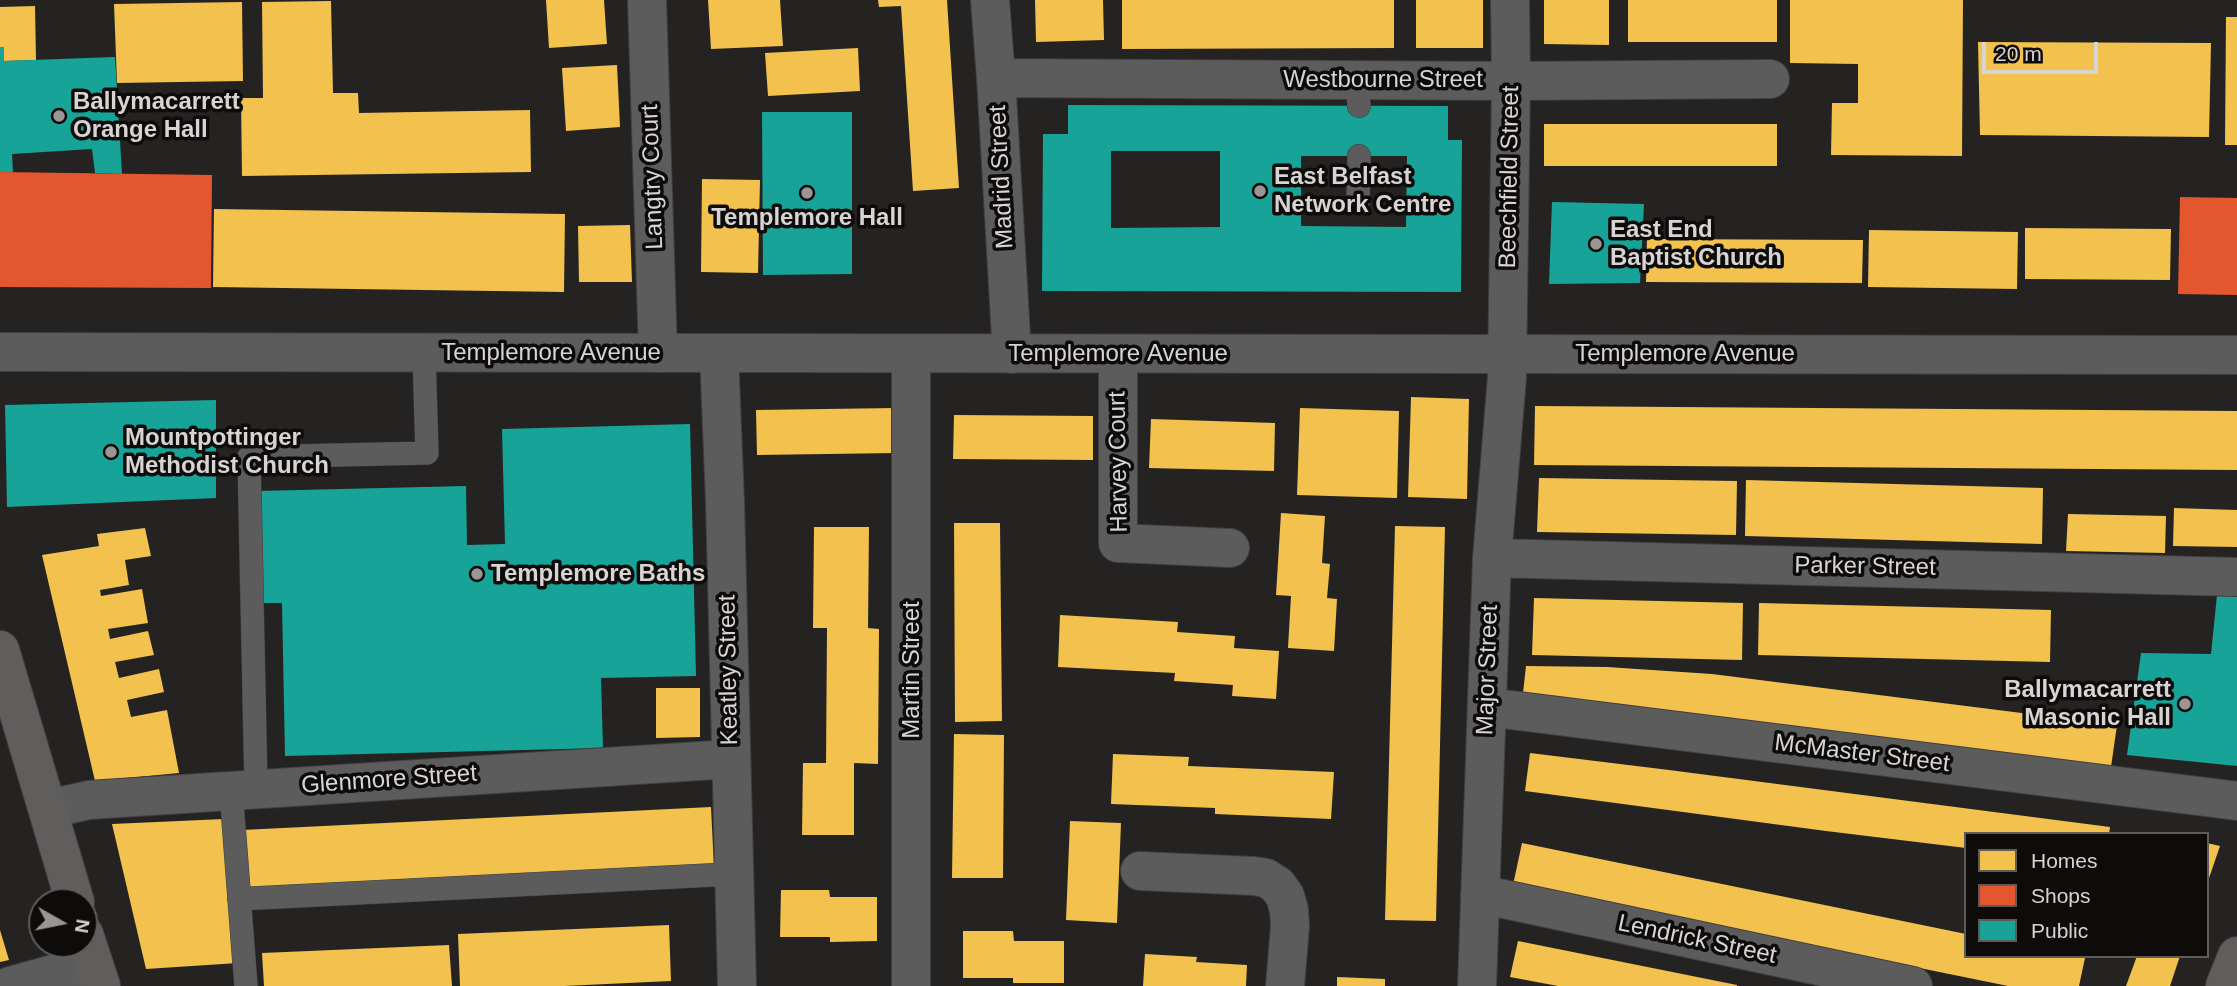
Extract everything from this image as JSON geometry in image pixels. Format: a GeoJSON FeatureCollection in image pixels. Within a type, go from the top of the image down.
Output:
{"type":"FeatureCollection","features":[{"type":"Feature","properties":{"kind":"main road"},"geometry":{"type":"LineString","coordinates":[[0,650],[71,888]]}},
{"type":"Feature","properties":{"kind":"main road"},"geometry":{"type":"LineString","coordinates":[[2225,986],[2237,956]]}},
{"type":"Feature","properties":{"kind":"street","name":"Langtry Court"},"geometry":{"type":"LineString","coordinates":[[647,0],[658,353]]}},
{"type":"Feature","properties":{"kind":"street","name":"Madrid Street"},"geometry":{"type":"LineString","coordinates":[[989,0],[1012,354]]}},
{"type":"Feature","properties":{"kind":"street","name":"Beechfield Street"},"geometry":{"type":"LineString","coordinates":[[1506,354],[1510,0]]}},
{"type":"Feature","properties":{"kind":"street","name":"Westbourne Street"},"geometry":{"type":"LineString","coordinates":[[996,78],[1358,93],[1511,81],[1770,79]]}},
{"type":"Feature","properties":{"kind":"street","name":"Templemore Avenue"},"geometry":{"type":"LineString","coordinates":[[0,352],[2237,355]]}},
{"type":"Feature","properties":{"kind":"street","name":"Keatley Street"},"geometry":{"type":"LineString","coordinates":[[719,353],[737,986]]}},
{"type":"Feature","properties":{"kind":"street","name":"Martin Street"},"geometry":{"type":"LineString","coordinates":[[911,354],[911,986]]}},
{"type":"Feature","properties":{"kind":"street","name":"Harvey Court"},"geometry":{"type":"LineString","coordinates":[[1118,354],[1118,543],[1230,548]]}},
{"type":"Feature","properties":{"kind":"street","name":"Major Street"},"geometry":{"type":"LineString","coordinates":[[1477,986],[1492,558],[1507,377],[1506,354]]}},
{"type":"Feature","properties":{"kind":"street","name":"Parker Street"},"geometry":{"type":"LineString","coordinates":[[1492,558],[2237,577]]}},
{"type":"Feature","properties":{"kind":"street","name":"McMaster Street"},"geometry":{"type":"LineString","coordinates":[[1487,707],[2237,801]]}},
{"type":"Feature","properties":{"kind":"street","name":"Glenmore Street"},"geometry":{"type":"LineString","coordinates":[[48,809],[89,800],[731,759]]}},
{"type":"Feature","properties":{"kind":"street"},"geometry":{"type":"LineString","coordinates":[[1140,871],[1254,876],[1266,878],[1277,885],[1285,896],[1289,910],[1285,986]]}},
{"type":"Feature","properties":{"kind":"street","name":"Lendrick Street"},"geometry":{"type":"LineString","coordinates":[[1480,894],[1913,986]]}},
{"type":"Feature","properties":{"kind":"street"},"geometry":{"type":"LineString","coordinates":[[10,986],[92,961]]}},
{"type":"Feature","properties":{"kind":"lane"},"geometry":{"type":"LineString","coordinates":[[1358,202],[1359,156]]}},
{"type":"Feature","properties":{"kind":"lane"},"geometry":{"type":"LineString","coordinates":[[246,986],[239,899],[244,789],[249,457],[427,453],[424,353]]}},
{"type":"Feature","properties":{"kind":"lane"},"geometry":{"type":"LineString","coordinates":[[239,899],[734,874]]}},
{"type":"Feature","properties":{"kind":"building: Homes"},"geometry":{"type":"Polygon","coordinates":[[[546,0],[604,0],[607,44],[549,48],[546,0]]]}},
{"type":"Feature","properties":{"kind":"building: Homes"},"geometry":{"type":"Polygon","coordinates":[[[708,0],[780,0],[783,46],[711,49],[708,0]]]}},
{"type":"Feature","properties":{"kind":"building: Homes"},"geometry":{"type":"Polygon","coordinates":[[[878,0],[947,0],[959,188],[913,191],[901,6],[879,7],[878,0]]]}},
{"type":"Feature","properties":{"kind":"building: Homes"},"geometry":{"type":"Polygon","coordinates":[[[1035,0],[1103,0],[1104,40],[1036,42],[1035,0]]]}},
{"type":"Feature","properties":{"kind":"building: Homes"},"geometry":{"type":"Polygon","coordinates":[[[1122,0],[1394,0],[1394,48],[1122,49],[1122,0]]]}},
{"type":"Feature","properties":{"kind":"building: Homes"},"geometry":{"type":"Polygon","coordinates":[[[1416,0],[1483,0],[1483,48],[1416,48],[1416,0]]]}},
{"type":"Feature","properties":{"kind":"building: Homes"},"geometry":{"type":"Polygon","coordinates":[[[1544,0],[1609,0],[1609,45],[1544,44],[1544,0]]]}},
{"type":"Feature","properties":{"kind":"building: Homes"},"geometry":{"type":"Polygon","coordinates":[[[1628,0],[1777,0],[1777,42],[1628,42],[1628,0]]]}},
{"type":"Feature","properties":{"kind":"building: Homes"},"geometry":{"type":"Polygon","coordinates":[[[1790,0],[1963,0],[1962,156],[1831,155],[1832,103],[1858,103],[1858,64],[1790,63],[1790,0]]]}},
{"type":"Feature","properties":{"kind":"building: Homes"},"geometry":{"type":"Polygon","coordinates":[[[331,1],[333,93],[358,93],[359,113],[530,110],[531,172],[242,176],[241,98],[263,98],[262,2],[331,1]]]}},
{"type":"Feature","properties":{"kind":"building: Homes"},"geometry":{"type":"Polygon","coordinates":[[[242,2],[243,81],[117,83],[114,4],[242,2]]]}},
{"type":"Feature","properties":{"kind":"building: Homes"},"geometry":{"type":"Polygon","coordinates":[[[35,6],[36,60],[4,61],[4,47],[0,47],[0,7],[35,6]]]}},
{"type":"Feature","properties":{"kind":"building: Homes"},"geometry":{"type":"Polygon","coordinates":[[[2226,17],[2237,17],[2237,145],[2225,145],[2226,17]]]}},
{"type":"Feature","properties":{"kind":"building: Homes"},"geometry":{"type":"Polygon","coordinates":[[[1978,42],[2211,43],[2209,137],[1980,135],[1978,42]]]}},
{"type":"Feature","properties":{"kind":"building: Homes"},"geometry":{"type":"Polygon","coordinates":[[[858,48],[860,91],[768,96],[765,53],[858,48]]]}},
{"type":"Feature","properties":{"kind":"building: Homes"},"geometry":{"type":"Polygon","coordinates":[[[617,65],[620,127],[566,131],[562,68],[617,65]]]}},
{"type":"Feature","properties":{"kind":"building: Homes"},"geometry":{"type":"Polygon","coordinates":[[[1544,124],[1777,124],[1777,166],[1544,166],[1544,124]]]}},
{"type":"Feature","properties":{"kind":"building: Homes"},"geometry":{"type":"Polygon","coordinates":[[[702,179],[760,180],[758,273],[701,272],[702,179]]]}},
{"type":"Feature","properties":{"kind":"building: Homes"},"geometry":{"type":"Polygon","coordinates":[[[214,209],[565,214],[564,292],[213,287],[214,209]]]}},
{"type":"Feature","properties":{"kind":"building: Homes"},"geometry":{"type":"Polygon","coordinates":[[[630,225],[632,282],[579,282],[578,226],[630,225]]]}},
{"type":"Feature","properties":{"kind":"building: Homes"},"geometry":{"type":"Polygon","coordinates":[[[2025,228],[2171,229],[2170,280],[2025,279],[2025,228]]]}},
{"type":"Feature","properties":{"kind":"building: Homes"},"geometry":{"type":"Polygon","coordinates":[[[1869,230],[2018,232],[2017,289],[1868,287],[1869,230]]]}},
{"type":"Feature","properties":{"kind":"building: Homes"},"geometry":{"type":"Polygon","coordinates":[[[1647,239],[1863,240],[1862,283],[1646,282],[1647,239]]]}},
{"type":"Feature","properties":{"kind":"building: Homes"},"geometry":{"type":"Polygon","coordinates":[[[1411,397],[1469,399],[1467,499],[1408,497],[1411,397]]]}},
{"type":"Feature","properties":{"kind":"building: Homes"},"geometry":{"type":"Polygon","coordinates":[[[1535,406],[2237,411],[2237,470],[1534,465],[1535,406]]]}},
{"type":"Feature","properties":{"kind":"building: Homes"},"geometry":{"type":"Polygon","coordinates":[[[895,408],[896,453],[757,455],[756,410],[895,408]]]}},
{"type":"Feature","properties":{"kind":"building: Homes"},"geometry":{"type":"Polygon","coordinates":[[[1300,408],[1399,411],[1397,498],[1297,495],[1300,408]]]}},
{"type":"Feature","properties":{"kind":"building: Homes"},"geometry":{"type":"Polygon","coordinates":[[[954,415],[1093,416],[1093,460],[953,459],[954,415]]]}},
{"type":"Feature","properties":{"kind":"building: Homes"},"geometry":{"type":"Polygon","coordinates":[[[1151,419],[1275,423],[1274,471],[1149,468],[1151,419]]]}},
{"type":"Feature","properties":{"kind":"building: Homes"},"geometry":{"type":"Polygon","coordinates":[[[1539,478],[1737,481],[1736,535],[1537,532],[1539,478]]]}},
{"type":"Feature","properties":{"kind":"building: Homes"},"geometry":{"type":"Polygon","coordinates":[[[1746,480],[2043,488],[2042,544],[1745,536],[1746,480]]]}},
{"type":"Feature","properties":{"kind":"building: Homes"},"geometry":{"type":"Polygon","coordinates":[[[2174,508],[2237,510],[2237,547],[2173,546],[2174,508]]]}},
{"type":"Feature","properties":{"kind":"building: Homes"},"geometry":{"type":"Polygon","coordinates":[[[1281,513],[1325,516],[1322,563],[1330,564],[1327,598],[1337,599],[1334,651],[1288,648],[1291,596],[1276,595],[1281,513]]]}},
{"type":"Feature","properties":{"kind":"building: Homes"},"geometry":{"type":"Polygon","coordinates":[[[2068,514],[2166,516],[2165,553],[2066,551],[2068,514]]]}},
{"type":"Feature","properties":{"kind":"building: Homes"},"geometry":{"type":"Polygon","coordinates":[[[954,523],[1000,523],[1002,721],[955,722],[954,523]]]}},
{"type":"Feature","properties":{"kind":"building: Homes"},"geometry":{"type":"Polygon","coordinates":[[[1395,526],[1445,527],[1436,921],[1385,920],[1395,526]]]}},
{"type":"Feature","properties":{"kind":"building: Homes"},"geometry":{"type":"Polygon","coordinates":[[[814,527],[869,527],[868,628],[879,629],[878,764],[854,763],[854,835],[802,835],[803,763],[826,763],[827,628],[813,628],[814,527]]]}},
{"type":"Feature","properties":{"kind":"building: Homes"},"geometry":{"type":"Polygon","coordinates":[[[145,528],[151,556],[125,560],[129,585],[100,590],[101,596],[142,589],[148,623],[108,629],[110,639],[148,631],[154,655],[115,662],[119,678],[159,669],[164,692],[127,700],[131,717],[167,710],[179,773],[95,781],[42,555],[99,546],[97,534],[145,528]]]}},
{"type":"Feature","properties":{"kind":"building: Homes"},"geometry":{"type":"Polygon","coordinates":[[[1534,598],[1743,603],[1742,660],[1532,655],[1534,598]]]}},
{"type":"Feature","properties":{"kind":"building: Homes"},"geometry":{"type":"Polygon","coordinates":[[[1759,603],[2051,610],[2050,662],[1758,655],[1759,603]]]}},
{"type":"Feature","properties":{"kind":"building: Homes"},"geometry":{"type":"Polygon","coordinates":[[[1060,615],[1178,622],[1177,632],[1235,636],[1234,648],[1279,651],[1276,699],[1232,696],[1233,685],[1174,681],[1175,673],[1058,667],[1060,615]]]}},
{"type":"Feature","properties":{"kind":"building: Homes"},"geometry":{"type":"Polygon","coordinates":[[[1526,666],[1607,667],[1712,674],[2117,725],[2111,767],[1523,693],[1526,666]]]}},
{"type":"Feature","properties":{"kind":"building: Homes"},"geometry":{"type":"Polygon","coordinates":[[[656,688],[700,688],[700,737],[656,738],[656,688]]]}},
{"type":"Feature","properties":{"kind":"building: Homes"},"geometry":{"type":"Polygon","coordinates":[[[954,734],[1004,735],[1003,878],[952,878],[954,734]]]}},
{"type":"Feature","properties":{"kind":"building: Homes"},"geometry":{"type":"Polygon","coordinates":[[[1530,753],[2110,827],[2109,832],[1964,832],[1964,848],[1525,791],[1530,753]]]}},
{"type":"Feature","properties":{"kind":"building: Homes"},"geometry":{"type":"Polygon","coordinates":[[[1113,754],[1189,757],[1188,766],[1334,772],[1331,819],[1215,814],[1215,808],[1111,804],[1113,754]]]}},
{"type":"Feature","properties":{"kind":"building: Homes"},"geometry":{"type":"Polygon","coordinates":[[[711,807],[714,868],[245,891],[242,830],[711,807]]]}},
{"type":"Feature","properties":{"kind":"building: Homes"},"geometry":{"type":"Polygon","coordinates":[[[224,819],[238,963],[146,969],[112,824],[224,819]]]}},
{"type":"Feature","properties":{"kind":"building: Homes"},"geometry":{"type":"Polygon","coordinates":[[[1070,821],[1121,823],[1117,923],[1066,920],[1070,821]]]}},
{"type":"Feature","properties":{"kind":"building: Homes"},"geometry":{"type":"Polygon","coordinates":[[[1522,843],[1964,934],[1964,958],[2085,958],[2079,986],[2008,986],[1513,885],[1522,843]]]}},
{"type":"Feature","properties":{"kind":"building: Homes"},"geometry":{"type":"Polygon","coordinates":[[[2209,843],[2220,846],[2209,878],[2209,843]]]}},
{"type":"Feature","properties":{"kind":"building: Homes"},"geometry":{"type":"Polygon","coordinates":[[[781,890],[829,890],[830,897],[877,897],[877,941],[830,942],[830,937],[780,937],[781,890]]]}},
{"type":"Feature","properties":{"kind":"building: Homes"},"geometry":{"type":"Polygon","coordinates":[[[669,925],[671,981],[564,986],[460,986],[458,934],[669,925]]]}},
{"type":"Feature","properties":{"kind":"building: Homes"},"geometry":{"type":"Polygon","coordinates":[[[0,930],[9,960],[0,962],[0,930]]]}},
{"type":"Feature","properties":{"kind":"building: Homes"},"geometry":{"type":"Polygon","coordinates":[[[963,931],[1013,931],[1014,941],[1064,941],[1064,983],[1013,983],[1013,978],[963,978],[963,931]]]}},
{"type":"Feature","properties":{"kind":"building: Homes"},"geometry":{"type":"Polygon","coordinates":[[[1518,941],[1737,986],[1558,986],[1510,977],[1518,941]]]}},
{"type":"Feature","properties":{"kind":"building: Homes"},"geometry":{"type":"Polygon","coordinates":[[[449,945],[452,986],[264,986],[262,953],[449,945]]]}},
{"type":"Feature","properties":{"kind":"building: Homes"},"geometry":{"type":"Polygon","coordinates":[[[1145,954],[1197,957],[1196,962],[1247,965],[1246,986],[1143,986],[1145,954]]]}},
{"type":"Feature","properties":{"kind":"building: Homes"},"geometry":{"type":"Polygon","coordinates":[[[2136,958],[2179,958],[2170,986],[2126,986],[2136,958]]]}},
{"type":"Feature","properties":{"kind":"building: Homes"},"geometry":{"type":"Polygon","coordinates":[[[1337,977],[1385,979],[1385,986],[1337,986],[1337,977]]]}},
{"type":"Feature","properties":{"kind":"building: Shops"},"geometry":{"type":"Polygon","coordinates":[[[0,172],[212,175],[211,288],[0,287],[0,172]]]}},
{"type":"Feature","properties":{"kind":"building: Shops"},"geometry":{"type":"Polygon","coordinates":[[[2180,197],[2237,198],[2237,295],[2178,294],[2180,197]]]}},
{"type":"Feature","properties":{"kind":"building: Public","name":"Ballymacarrett Orange Hall"},"geometry":{"type":"Polygon","coordinates":[[[0,47],[4,47],[4,61],[115,57],[122,174],[95,173],[92,149],[12,154],[13,172],[0,172],[0,47]]]}},
{"type":"Feature","properties":{"kind":"building: Public","name":"East Belfast Network Centre"},"geometry":{"type":"Polygon","coordinates":[[[1068,105],[1448,106],[1448,140],[1462,140],[1461,292],[1042,291],[1043,134],[1068,134],[1068,105]],[[1111,151],[1111,228],[1220,227],[1220,151],[1111,151]],[[1301,156],[1301,226],[1406,227],[1407,156],[1301,156]]]}},
{"type":"Feature","properties":{"kind":"building: Public","name":"Templemore Hall"},"geometry":{"type":"Polygon","coordinates":[[[762,112],[852,112],[852,274],[763,275],[762,112]]]}},
{"type":"Feature","properties":{"kind":"building: Public","name":"East End Baptist Church"},"geometry":{"type":"Polygon","coordinates":[[[1552,202],[1644,204],[1640,283],[1549,284],[1552,202]]]}},
{"type":"Feature","properties":{"kind":"building: Public","name":"Mountpottinger Methodist Church"},"geometry":{"type":"Polygon","coordinates":[[[216,400],[216,498],[7,507],[5,405],[216,400]]]}},
{"type":"Feature","properties":{"kind":"building: Public","name":"Templemore Baths"},"geometry":{"type":"Polygon","coordinates":[[[690,424],[696,676],[601,678],[603,748],[285,756],[282,603],[261,603],[258,491],[466,486],[467,545],[505,544],[502,429],[690,424]]]}},
{"type":"Feature","properties":{"kind":"building: Public","name":"Ballymacarrett Masonic Hall"},"geometry":{"type":"Polygon","coordinates":[[[2217,595],[2237,595],[2237,766],[2127,755],[2141,653],[2211,654],[2217,595]]]}},
{"type":"Feature","properties":{"kind":"place","name":"Ballymacarrett Orange Hall"},"geometry":{"type":"Point","coordinates":[59,116]}},
{"type":"Feature","properties":{"kind":"place","name":"East Belfast Network Centre"},"geometry":{"type":"Point","coordinates":[1260,191]}},
{"type":"Feature","properties":{"kind":"place","name":"Templemore Hall"},"geometry":{"type":"Point","coordinates":[807,193]}},
{"type":"Feature","properties":{"kind":"place","name":"East End Baptist Church"},"geometry":{"type":"Point","coordinates":[1596,244]}},
{"type":"Feature","properties":{"kind":"place","name":"Mountpottinger Methodist Church"},"geometry":{"type":"Point","coordinates":[111,452]}},
{"type":"Feature","properties":{"kind":"place","name":"Templemore Baths"},"geometry":{"type":"Point","coordinates":[477,574]}},
{"type":"Feature","properties":{"kind":"place","name":"Ballymacarrett Masonic Hall"},"geometry":{"type":"Point","coordinates":[2185,704]}}]}
